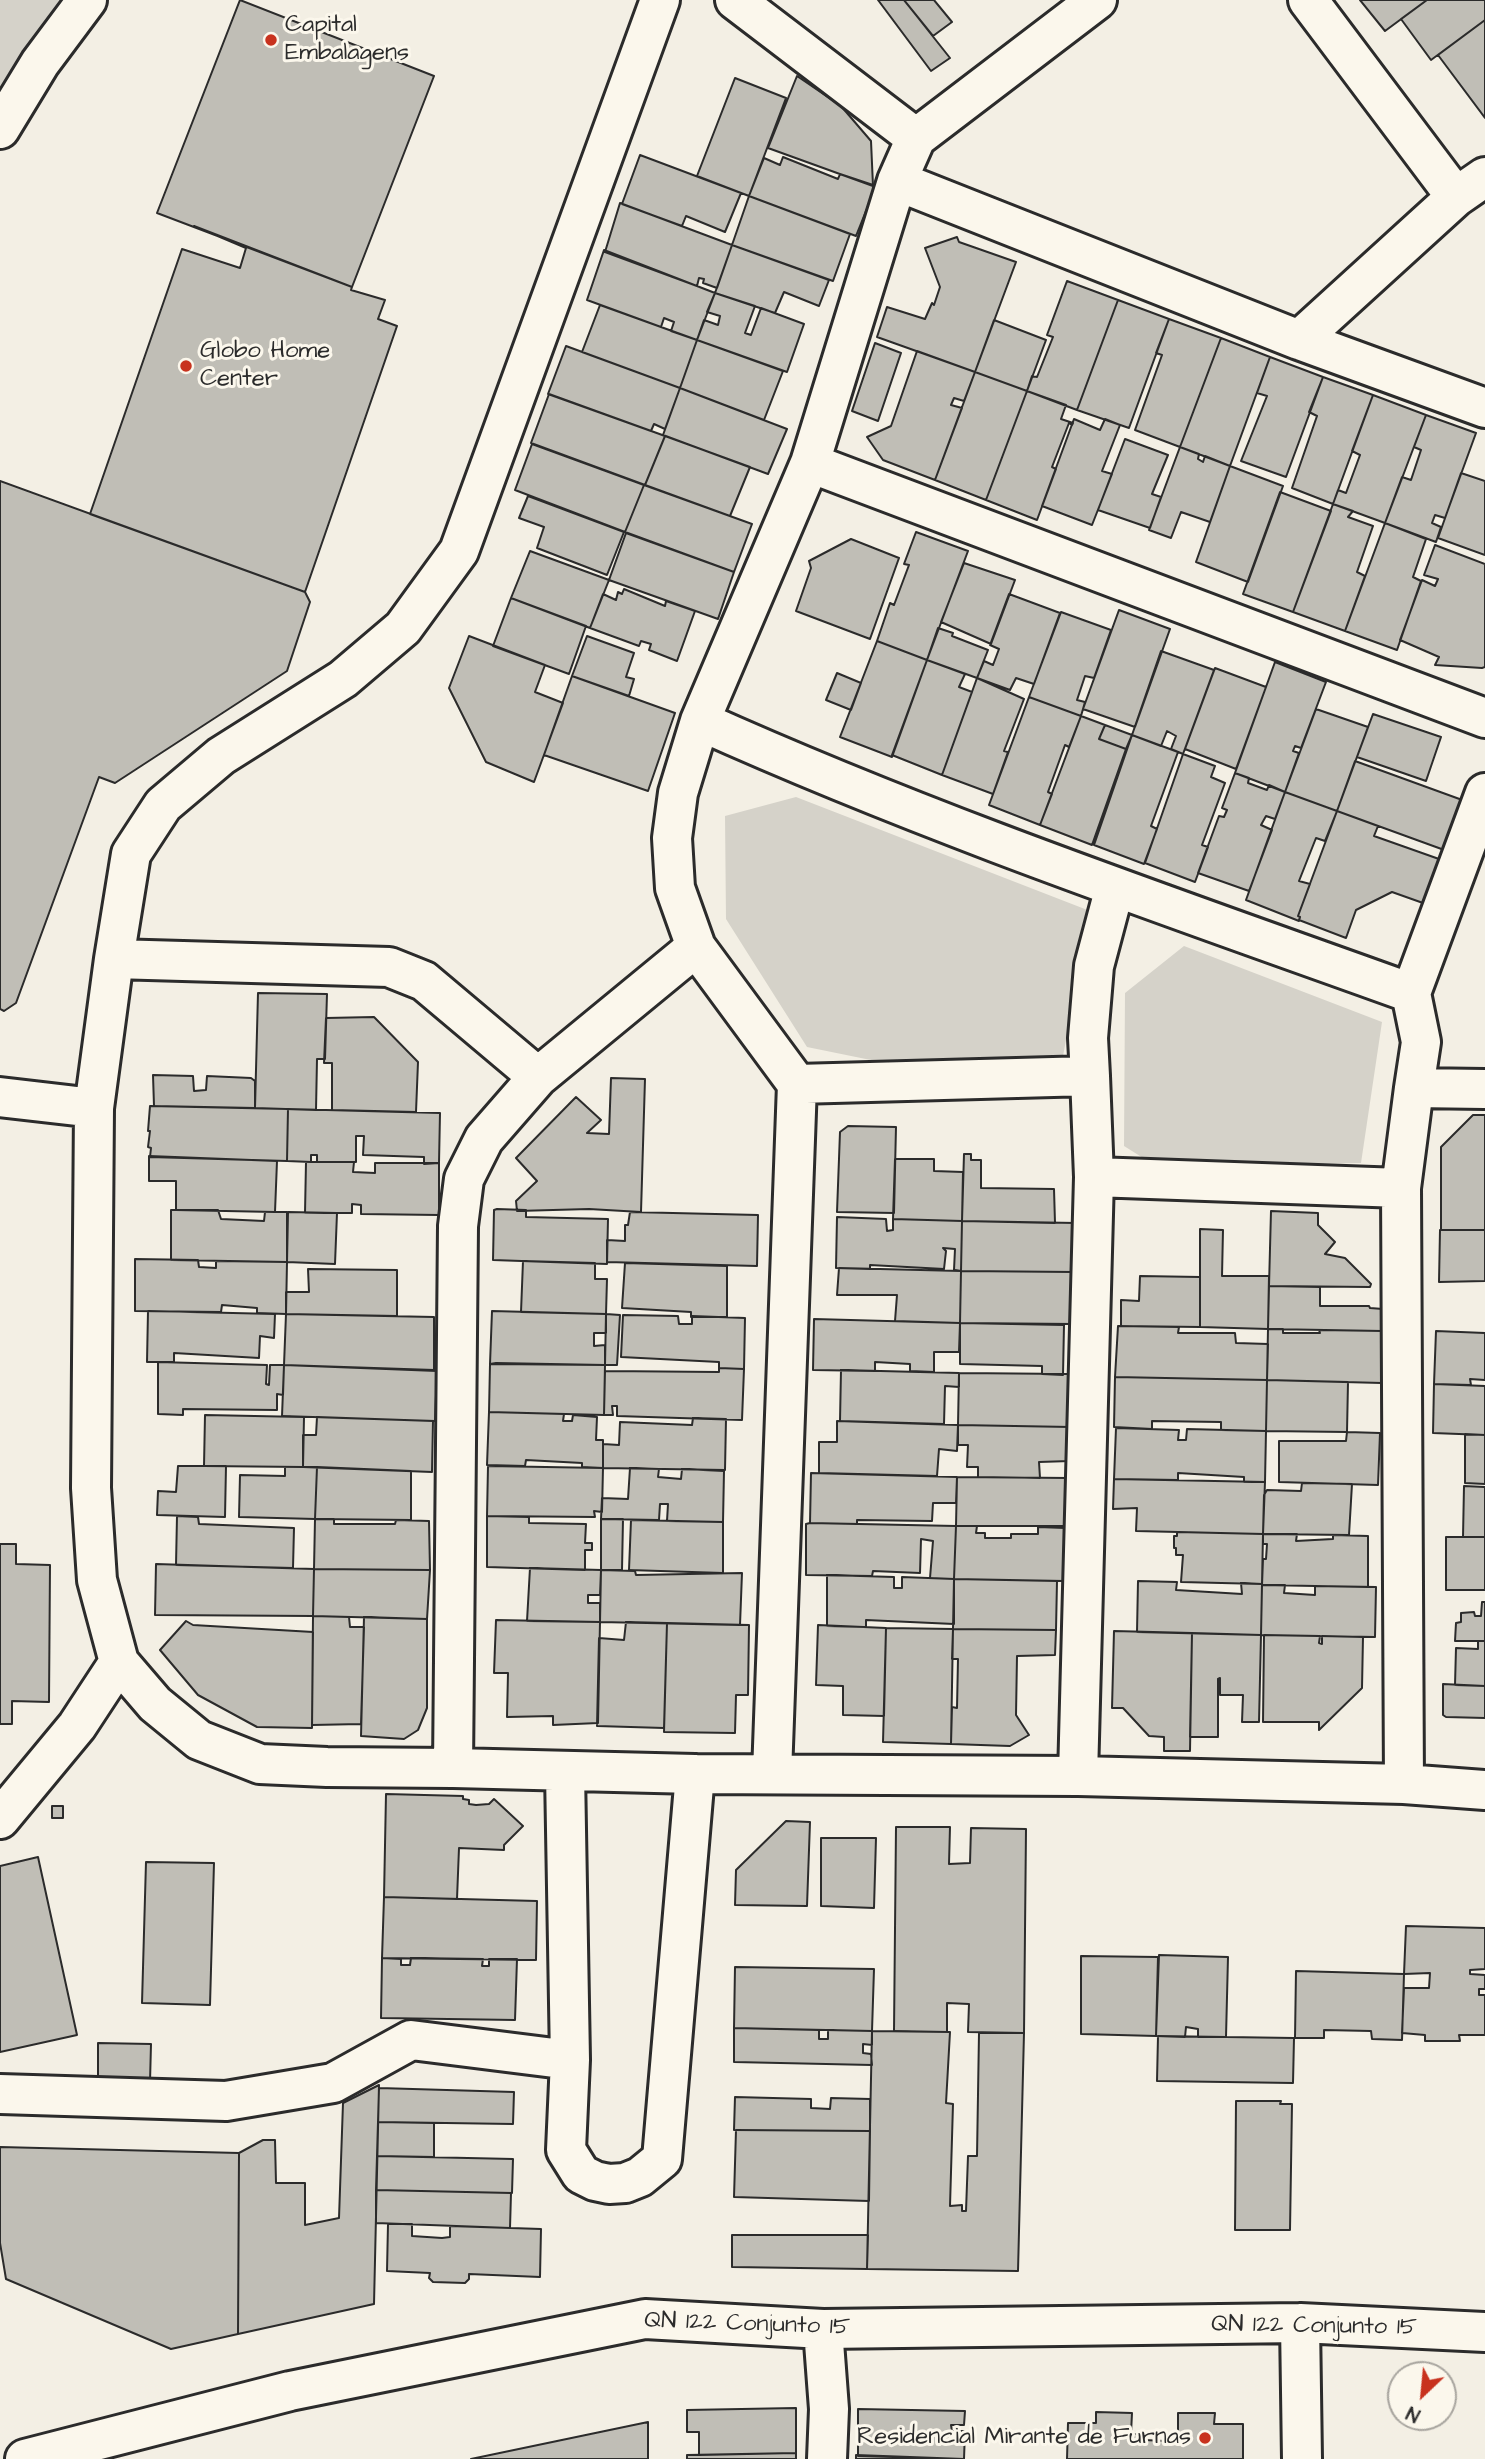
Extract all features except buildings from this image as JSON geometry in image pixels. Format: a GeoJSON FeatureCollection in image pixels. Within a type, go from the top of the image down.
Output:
{"type":"FeatureCollection","features":[{"type":"Feature","properties":{"kind":"street"},"geometry":{"type":"LineString","coordinates":[[0,129],[40,63],[87,0]]}},
{"type":"Feature","properties":{"kind":"street"},"geometry":{"type":"LineString","coordinates":[[660,0],[459,551],[403,628],[343,679],[222,756],[163,804],[131,854],[94,1108],[91,1488],[97,1580],[119,1662],[155,1704],[199,1740],[261,1764],[695,1774],[1078,1776],[1404,1784],[1485,1790]]}},
{"type":"Feature","properties":{"kind":"street"},"geometry":{"type":"LineString","coordinates":[[735,0],[916,138]]}},
{"type":"Feature","properties":{"kind":"street"},"geometry":{"type":"LineString","coordinates":[[772,1774],[797,1084],[696,947],[675,888],[672,838],[678,793],[700,721],[810,463],[897,181],[916,138],[1097,0]]}},
{"type":"Feature","properties":{"kind":"street"},"geometry":{"type":"LineString","coordinates":[[1299,340],[1470,187],[1308,0]]}},
{"type":"Feature","properties":{"kind":"street"},"geometry":{"type":"LineString","coordinates":[[897,181],[1299,340],[1485,408]]}},
{"type":"Feature","properties":{"kind":"street"},"geometry":{"type":"LineString","coordinates":[[810,463],[1485,718]]}},
{"type":"Feature","properties":{"kind":"street"},"geometry":{"type":"LineString","coordinates":[[700,721],[800,766],[1115,887],[1411,993]]}},
{"type":"Feature","properties":{"kind":"street"},"geometry":{"type":"LineString","coordinates":[[1404,1784],[1401,1188],[1421,1042],[1411,993],[1485,793]]}},
{"type":"Feature","properties":{"kind":"street"},"geometry":{"type":"LineString","coordinates":[[1078,1776],[1094,1177],[1088,1038],[1094,965],[1115,887]]}},
{"type":"Feature","properties":{"kind":"street"},"geometry":{"type":"LineString","coordinates":[[453,1768],[458,1226],[464,1179],[484,1139],[538,1077],[696,947]]}},
{"type":"Feature","properties":{"kind":"street"},"geometry":{"type":"LineString","coordinates":[[114,959],[388,967],[424,981],[538,1077]]}},
{"type":"Feature","properties":{"kind":"street"},"geometry":{"type":"LineString","coordinates":[[797,1084],[1090,1076]]}},
{"type":"Feature","properties":{"kind":"street"},"geometry":{"type":"LineString","coordinates":[[1414,1088],[1485,1089]]}},
{"type":"Feature","properties":{"kind":"street"},"geometry":{"type":"LineString","coordinates":[[0,1097],[94,1108]]}},
{"type":"Feature","properties":{"kind":"street"},"geometry":{"type":"LineString","coordinates":[[1094,1177],[1401,1188]]}},
{"type":"Feature","properties":{"kind":"street"},"geometry":{"type":"LineString","coordinates":[[0,1819],[77,1726],[119,1662]]}},
{"type":"Feature","properties":{"kind":"street"},"geometry":{"type":"LineString","coordinates":[[565,1772],[570,2060],[566,2150],[581,2174],[610,2184],[625,2183],[640,2177],[662,2159],[695,1774]]}},
{"type":"Feature","properties":{"kind":"street"},"geometry":{"type":"LineString","coordinates":[[0,2094],[226,2101],[332,2083],[411,2040],[570,2060]]}},
{"type":"Feature","properties":{"kind":"street","name":"QN 122 Conjunto 15"},"geometry":{"type":"LineString","coordinates":[[24,2459],[290,2391],[645,2319],[823,2329],[1300,2323],[1485,2332]]}},
{"type":"Feature","properties":{"kind":"street"},"geometry":{"type":"LineString","coordinates":[[1300,2323],[1302,2459]]}},
{"type":"Feature","properties":{"kind":"street"},"geometry":{"type":"LineString","coordinates":[[823,2329],[829,2409],[827,2459]]}},
{"type":"Feature","properties":{"kind":"shaded area"},"geometry":{"type":"Polygon","coordinates":[[[0,0],[69,0],[22,55],[0,101],[0,0]]]}},
{"type":"Feature","properties":{"kind":"shaded area"},"geometry":{"type":"Polygon","coordinates":[[[796,797],[1090,911],[1063,1056],[959,1078],[807,1047],[726,919],[725,816],[796,797]]]}},
{"type":"Feature","properties":{"kind":"shaded area"},"geometry":{"type":"Polygon","coordinates":[[[1184,946],[1382,1022],[1361,1163],[1156,1166],[1124,1146],[1125,993],[1184,946]]]}},
{"type":"Feature","properties":{"kind":"place","name":"Capital Embalagens"},"geometry":{"type":"Point","coordinates":[271,40]}},
{"type":"Feature","properties":{"kind":"place","name":"Globo Home Center"},"geometry":{"type":"Point","coordinates":[186,366]}},
{"type":"Feature","properties":{"kind":"place","name":"Residencial Mirante de Furnas"},"geometry":{"type":"Point","coordinates":[1205,2438]}}]}
